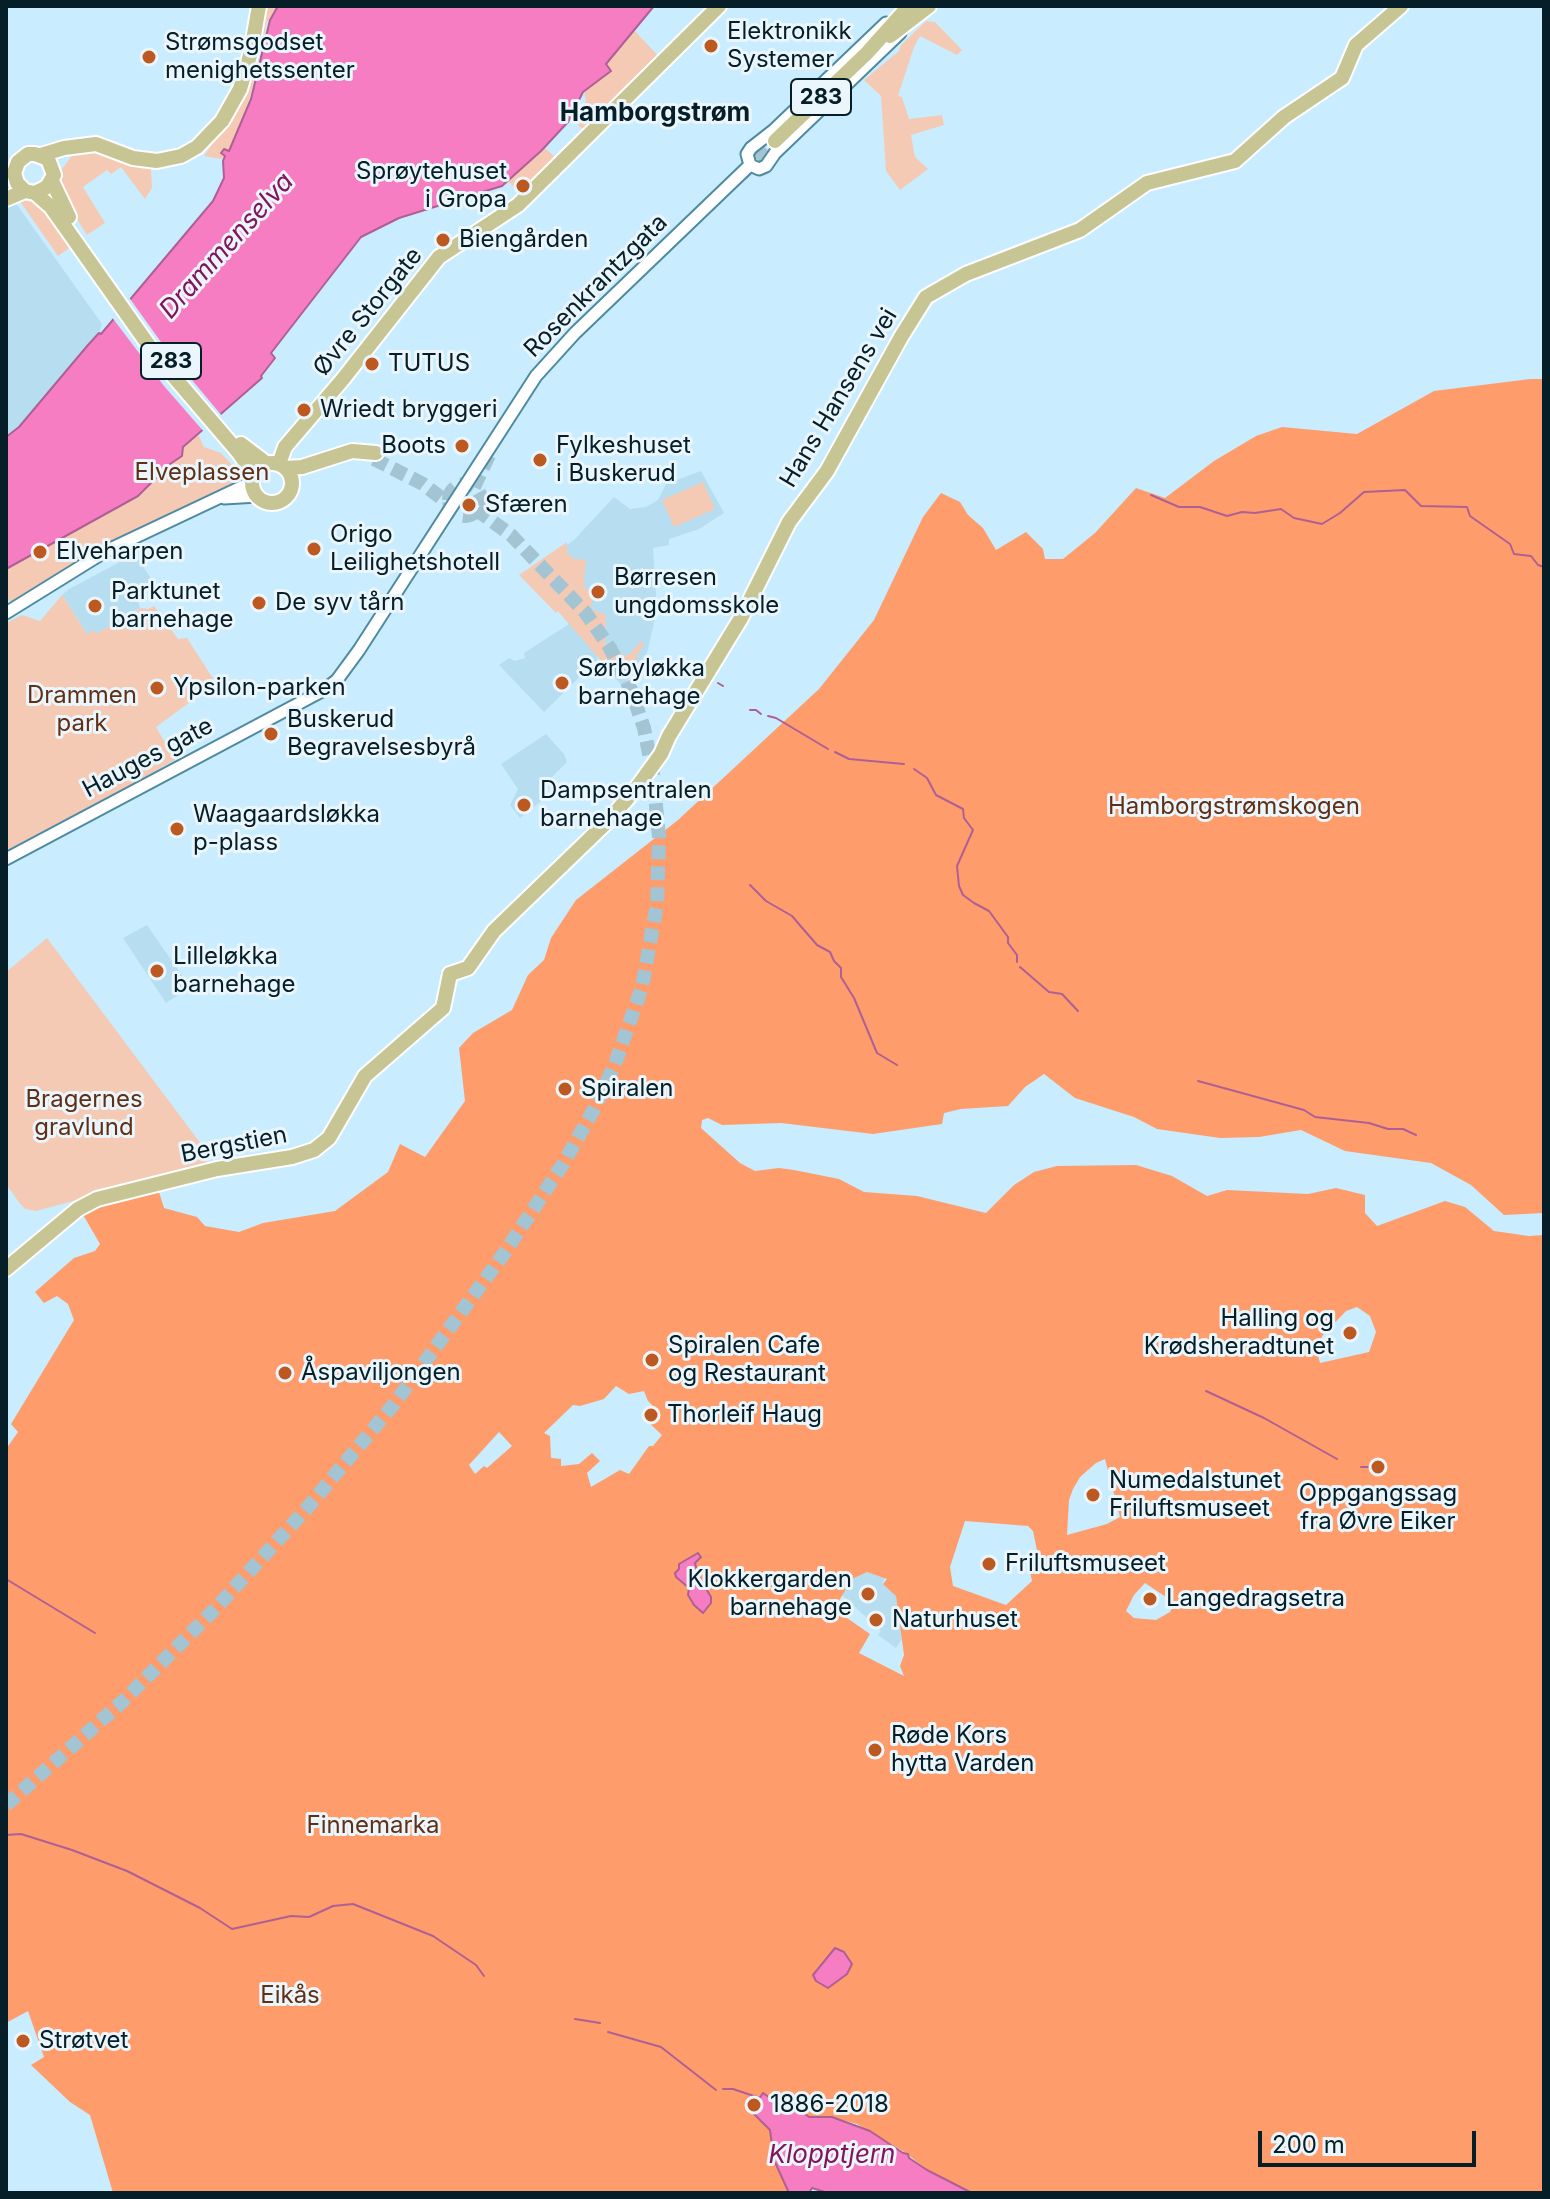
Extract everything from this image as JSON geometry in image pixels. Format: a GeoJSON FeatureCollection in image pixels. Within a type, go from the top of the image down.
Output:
{"type":"FeatureCollection","features":[{"type":"Feature","properties":{"kind":"main road"},"geometry":{"type":"LineString","coordinates":[[41,155],[96,144],[133,158],[157,161],[181,156],[207,139],[222,121],[240,89],[251,52],[259,6]]}},
{"type":"Feature","properties":{"kind":"main road","name":"Øvre Storgate"},"geometry":{"type":"LineString","coordinates":[[277,465],[285,447],[439,257],[518,205],[719,6]]}},
{"type":"Feature","properties":{"kind":"main road","name":"283"},"geometry":{"type":"LineString","coordinates":[[775,141],[909,10],[929,6]]}},
{"type":"Feature","properties":{"kind":"main road","name":"Hans Hansens vei"},"geometry":{"type":"LineString","coordinates":[[450,974],[468,968],[494,931],[607,822],[661,754],[741,618],[789,522],[827,471],[885,364],[926,297],[966,274],[1080,230],[1147,183],[1235,161],[1284,117],[1342,78],[1356,45],[1401,6]]}},
{"type":"Feature","properties":{"kind":"main road"},"geometry":{"type":"LineString","coordinates":[[6,199],[43,191],[76,147]]}},
{"type":"Feature","properties":{"kind":"main road","name":"283"},"geometry":{"type":"LineString","coordinates":[[78,237],[51,207],[10,178],[23,157],[28,154],[41,155],[48,159],[62,206],[78,237],[119,298],[221,426],[243,459],[258,496]]}},
{"type":"Feature","properties":{"kind":"main road","name":"283"},"geometry":{"type":"LineString","coordinates":[[221,426],[249,452],[277,465],[292,483]]}},
{"type":"Feature","properties":{"kind":"main road"},"geometry":{"type":"LineString","coordinates":[[253,478],[277,465],[302,467],[345,452],[359,451],[375,456],[331,462],[292,483],[289,494],[278,502],[269,502],[258,496]]}},
{"type":"Feature","properties":{"kind":"main road","name":"Bergstien"},"geometry":{"type":"LineString","coordinates":[[6,1269],[78,1209],[97,1199],[162,1181],[292,1157],[314,1150],[336,1129],[365,1076],[443,1008],[450,974]]}},
{"type":"Feature","properties":{"kind":"street"},"geometry":{"type":"LineString","coordinates":[[909,10],[763,168],[756,169],[750,165],[747,154],[909,10]]}},
{"type":"Feature","properties":{"kind":"street"},"geometry":{"type":"LineString","coordinates":[[756,146],[766,149],[769,160]]}},
{"type":"Feature","properties":{"kind":"street","name":"Rosenkrantzgata"},"geometry":{"type":"LineString","coordinates":[[356,648],[382,603],[403,574],[410,570],[511,412],[551,358],[750,165]]}},
{"type":"Feature","properties":{"kind":"street"},"geometry":{"type":"LineString","coordinates":[[6,613],[71,570],[219,498],[253,478]]}},
{"type":"Feature","properties":{"kind":"street"},"geometry":{"type":"LineString","coordinates":[[219,498],[258,496]]}},
{"type":"Feature","properties":{"kind":"street","name":"Hauges gate"},"geometry":{"type":"LineString","coordinates":[[6,859],[337,680],[356,648]]}},
{"type":"Feature","properties":{"kind":"shaded area"},"geometry":{"type":"Polygon","coordinates":[[[15,202],[102,324],[100,331],[18,427],[6,435],[6,208],[15,202]]]}},
{"type":"Feature","properties":{"kind":"shaded area","name":"Børresen ungdomsskole"},"geometry":{"type":"Polygon","coordinates":[[[701,471],[724,513],[699,529],[669,539],[669,545],[653,548],[657,610],[647,653],[623,687],[594,653],[598,659],[544,712],[499,665],[509,658],[515,661],[525,658],[524,653],[569,624],[525,573],[574,540],[614,497],[630,509],[646,507],[658,500],[666,484],[701,471]]]}},
{"type":"Feature","properties":{"kind":"shaded area"},"geometry":{"type":"Polygon","coordinates":[[[135,554],[154,583],[136,593],[140,608],[96,634],[87,634],[62,595],[135,554]]]}},
{"type":"Feature","properties":{"kind":"shaded area"},"geometry":{"type":"Polygon","coordinates":[[[546,734],[567,762],[543,786],[549,795],[520,818],[510,805],[518,789],[501,764],[546,734]]]}},
{"type":"Feature","properties":{"kind":"shaded area"},"geometry":{"type":"Polygon","coordinates":[[[147,925],[190,987],[166,1003],[123,938],[147,925]]]}},
{"type":"Feature","properties":{"kind":"shaded area"},"geometry":{"type":"Polygon","coordinates":[[[867,1572],[885,1578],[882,1583],[896,1595],[902,1639],[896,1648],[878,1635],[881,1631],[841,1594],[855,1576],[867,1572]]]}},
{"type":"Feature","properties":{"kind":"green space"},"geometry":{"type":"Polygon","coordinates":[[[266,6],[278,6],[267,22],[250,97],[238,132],[226,156],[221,159],[204,156],[239,105],[249,83],[266,6]]]}},
{"type":"Feature","properties":{"kind":"green space"},"geometry":{"type":"Polygon","coordinates":[[[926,21],[935,22],[962,50],[957,55],[920,36],[914,47],[898,96],[902,97],[909,119],[942,115],[944,125],[911,135],[915,157],[928,169],[900,190],[886,171],[881,96],[864,80],[899,51],[901,45],[926,21]]]}},
{"type":"Feature","properties":{"kind":"green space"},"geometry":{"type":"Polygon","coordinates":[[[634,30],[660,58],[633,85],[628,83],[584,130],[572,120],[586,101],[584,92],[611,71],[606,63],[634,30]]]}},
{"type":"Feature","properties":{"kind":"green space"},"geometry":{"type":"Polygon","coordinates":[[[91,148],[151,169],[152,188],[145,199],[121,167],[111,174],[107,170],[83,187],[105,223],[87,235],[63,197],[60,182],[62,169],[70,158],[78,151],[91,148]]]}},
{"type":"Feature","properties":{"kind":"green space"},"geometry":{"type":"Polygon","coordinates":[[[545,148],[558,160],[521,195],[508,181],[545,148]]]}},
{"type":"Feature","properties":{"kind":"green space"},"geometry":{"type":"Polygon","coordinates":[[[19,200],[40,203],[72,246],[58,256],[19,200]]]}},
{"type":"Feature","properties":{"kind":"green space","name":"Finnemarka"},"geometry":{"type":"Polygon","coordinates":[[[1544,379],[1544,1213],[1504,1215],[1471,1185],[1431,1163],[1345,1151],[1301,1130],[1259,1137],[1220,1138],[1157,1129],[1134,1117],[1075,1098],[1044,1074],[1025,1087],[1008,1106],[944,1113],[942,1124],[873,1134],[781,1123],[722,1125],[708,1118],[702,1120],[701,1128],[740,1163],[755,1171],[794,1170],[839,1179],[864,1192],[917,1196],[986,1213],[1014,1185],[1034,1172],[1057,1166],[1136,1165],[1172,1176],[1207,1196],[1227,1190],[1308,1194],[1336,1188],[1365,1195],[1365,1213],[1377,1226],[1445,1201],[1465,1207],[1494,1231],[1544,1235],[1544,2193],[972,2193],[927,2170],[906,2153],[857,2124],[832,2117],[809,2117],[765,2095],[751,2111],[770,2130],[774,2160],[789,2193],[113,2193],[90,2115],[70,2102],[31,2065],[44,2057],[28,2011],[6,2023],[6,1449],[18,1432],[11,1424],[74,1320],[68,1304],[57,1296],[44,1303],[35,1292],[74,1258],[95,1251],[100,1244],[82,1213],[116,1199],[158,1189],[164,1208],[197,1217],[205,1226],[239,1232],[263,1223],[335,1211],[388,1172],[400,1144],[425,1157],[465,1101],[459,1048],[473,1033],[512,1010],[528,975],[544,960],[551,938],[576,900],[678,820],[819,689],[874,620],[923,517],[941,493],[960,502],[968,515],[983,528],[996,550],[1026,532],[1043,549],[1045,559],[1063,559],[1095,533],[1136,488],[1165,498],[1214,461],[1256,436],[1282,427],[1357,434],[1434,391],[1544,379]],[[1357,1307],[1346,1311],[1323,1335],[1316,1348],[1320,1363],[1369,1352],[1376,1332],[1370,1316],[1357,1307]],[[616,1386],[604,1399],[573,1405],[544,1433],[550,1436],[551,1458],[561,1459],[561,1466],[579,1464],[592,1453],[600,1461],[587,1473],[591,1487],[620,1470],[629,1474],[649,1446],[653,1446],[662,1435],[646,1420],[653,1406],[644,1391],[629,1394],[616,1386]],[[499,1432],[469,1465],[475,1474],[484,1466],[487,1468],[512,1446],[499,1432]],[[1105,1459],[1080,1477],[1069,1500],[1067,1535],[1107,1524],[1120,1517],[1105,1459]],[[965,1521],[950,1567],[953,1586],[1006,1605],[1032,1581],[1028,1562],[1036,1562],[1038,1555],[1033,1531],[1028,1526],[965,1521]],[[867,1572],[852,1579],[834,1609],[870,1634],[859,1653],[904,1676],[900,1666],[904,1655],[896,1596],[883,1584],[887,1579],[867,1572]],[[1145,1583],[1126,1611],[1134,1618],[1156,1620],[1170,1612],[1175,1603],[1145,1583]]]}},
{"type":"Feature","properties":{"kind":"green space","name":"Elveplassen"},"geometry":{"type":"Polygon","coordinates":[[[198,434],[204,447],[221,453],[235,468],[232,485],[116,539],[16,602],[6,600],[6,569],[138,497],[182,456],[183,447],[198,434]]]}},
{"type":"Feature","properties":{"kind":"green space"},"geometry":{"type":"Polygon","coordinates":[[[703,482],[715,509],[674,527],[662,500],[703,482]]]}},
{"type":"Feature","properties":{"kind":"green space"},"geometry":{"type":"Polygon","coordinates":[[[567,542],[567,552],[574,559],[586,560],[585,589],[593,590],[591,609],[606,615],[605,648],[616,649],[624,656],[630,654],[641,641],[644,644],[636,663],[628,665],[625,670],[610,671],[558,611],[556,613],[519,575],[567,542]]]}},
{"type":"Feature","properties":{"kind":"green space","name":"Drammen park"},"geometry":{"type":"Polygon","coordinates":[[[62,595],[87,634],[94,630],[96,634],[141,608],[154,606],[178,639],[187,638],[216,683],[156,727],[175,760],[157,770],[159,773],[6,854],[6,623],[22,615],[40,621],[62,595]]]}},
{"type":"Feature","properties":{"kind":"green space","name":"Bragernes gravlund"},"geometry":{"type":"Polygon","coordinates":[[[47,938],[207,1152],[207,1166],[95,1190],[81,1199],[36,1211],[25,1209],[6,1184],[6,972],[47,938]]]}},
{"type":"Feature","properties":{"kind":"water","name":"Drammenselva"},"geometry":{"type":"Polygon","coordinates":[[[278,6],[654,6],[606,64],[611,71],[583,92],[568,122],[502,186],[399,218],[361,237],[271,353],[275,358],[262,378],[183,447],[182,456],[138,496],[6,569],[6,437],[19,427],[88,345],[101,334],[213,201],[224,178],[225,156],[221,153],[224,149],[229,151],[251,99],[270,20],[278,6]]]}},
{"type":"Feature","properties":{"kind":"water"},"geometry":{"type":"Polygon","coordinates":[[[698,1553],[701,1557],[695,1563],[698,1575],[711,1597],[711,1603],[703,1613],[688,1595],[689,1588],[675,1573],[679,1564],[698,1553]]]}},
{"type":"Feature","properties":{"kind":"water"},"geometry":{"type":"Polygon","coordinates":[[[835,1948],[844,1952],[852,1964],[847,1974],[828,1988],[816,1981],[813,1975],[835,1948]]]}},
{"type":"Feature","properties":{"kind":"water","name":"Klopptjern"},"geometry":{"type":"Polygon","coordinates":[[[763,2093],[809,2117],[832,2117],[870,2131],[908,2154],[909,2158],[927,2170],[972,2193],[828,2193],[812,2188],[809,2193],[789,2193],[774,2160],[770,2130],[751,2111],[763,2093]]]}},
{"type":"Feature","properties":{"kind":"pier"},"geometry":{"type":"Polygon","coordinates":[[[128,296],[166,349],[223,417],[205,433],[164,386],[111,316],[128,296]]]}},
{"type":"Feature","properties":{"kind":"waterway"},"geometry":{"type":"LineString","coordinates":[[1151,495],[1179,507],[1200,507],[1227,516],[1281,509],[1294,518],[1322,524],[1364,492],[1405,490],[1421,506],[1467,507],[1470,516],[1510,544],[1514,554],[1531,556],[1544,567]]}},
{"type":"Feature","properties":{"kind":"waterway"},"geometry":{"type":"LineString","coordinates":[[718,683],[723,686]]}},
{"type":"Feature","properties":{"kind":"waterway"},"geometry":{"type":"LineString","coordinates":[[750,710],[761,714]]}},
{"type":"Feature","properties":{"kind":"waterway"},"geometry":{"type":"LineString","coordinates":[[768,716],[828,749]]}},
{"type":"Feature","properties":{"kind":"waterway"},"geometry":{"type":"LineString","coordinates":[[835,752],[849,759],[904,764]]}},
{"type":"Feature","properties":{"kind":"waterway"},"geometry":{"type":"LineString","coordinates":[[914,769],[927,778],[936,795],[963,809],[964,818],[973,830],[957,866],[959,886],[963,895],[989,911],[1008,937],[1017,962]]}},
{"type":"Feature","properties":{"kind":"waterway"},"geometry":{"type":"LineString","coordinates":[[750,885],[766,901],[792,916],[817,945],[830,952],[841,968],[841,977],[854,998],[877,1053],[897,1065]]}},
{"type":"Feature","properties":{"kind":"waterway"},"geometry":{"type":"LineString","coordinates":[[1020,967],[1049,992],[1062,994],[1078,1011]]}},
{"type":"Feature","properties":{"kind":"waterway"},"geometry":{"type":"LineString","coordinates":[[1198,1081],[1304,1110],[1315,1117],[1403,1129],[1416,1135]]}},
{"type":"Feature","properties":{"kind":"waterway"},"geometry":{"type":"LineString","coordinates":[[1206,1391],[1264,1418],[1337,1459]]}},
{"type":"Feature","properties":{"kind":"waterway"},"geometry":{"type":"LineString","coordinates":[[1361,1467],[1370,1467]]}},
{"type":"Feature","properties":{"kind":"waterway"},"geometry":{"type":"LineString","coordinates":[[6,1579],[95,1633]]}},
{"type":"Feature","properties":{"kind":"waterway"},"geometry":{"type":"LineString","coordinates":[[6,1835],[21,1834],[127,1871],[200,1908],[232,1929],[291,1916],[309,1917],[333,1906],[353,1904],[433,1936],[476,1965],[484,1976]]}},
{"type":"Feature","properties":{"kind":"waterway"},"geometry":{"type":"LineString","coordinates":[[575,2019],[600,2023]]}},
{"type":"Feature","properties":{"kind":"waterway"},"geometry":{"type":"LineString","coordinates":[[608,2032],[661,2047],[716,2090]]}},
{"type":"Feature","properties":{"kind":"waterway"},"geometry":{"type":"LineString","coordinates":[[723,2089],[760,2098]]}},
{"type":"Feature","properties":{"kind":"tunnel"},"geometry":{"type":"LineString","coordinates":[[742,174],[775,141]]}},
{"type":"Feature","properties":{"kind":"tunnel"},"geometry":{"type":"LineString","coordinates":[[474,487],[489,455]]}},
{"type":"Feature","properties":{"kind":"tunnel"},"geometry":{"type":"LineString","coordinates":[[374,459],[423,484],[449,504]]}},
{"type":"Feature","properties":{"kind":"tunnel"},"geometry":{"type":"LineString","coordinates":[[465,484],[476,489],[481,500],[476,511],[465,516],[454,511],[449,500],[454,489],[465,484]]}},
{"type":"Feature","properties":{"kind":"tunnel"},"geometry":{"type":"LineString","coordinates":[[6,1805],[122,1702],[216,1608],[308,1507],[394,1404],[505,1252],[563,1164],[615,1064],[642,987],[657,904],[659,837],[653,774],[644,728],[631,690],[610,648],[585,612],[511,535],[477,510]]}},
{"type":"Feature","properties":{"kind":"place","name":"Elektronikk Systemer"},"geometry":{"type":"Point","coordinates":[711,46]}},
{"type":"Feature","properties":{"kind":"place","name":"Strømsgodset menighetssenter"},"geometry":{"type":"Point","coordinates":[149,57]}},
{"type":"Feature","properties":{"kind":"place","name":"Sprøytehuset i Gropa"},"geometry":{"type":"Point","coordinates":[523,186]}},
{"type":"Feature","properties":{"kind":"place","name":"Biengården"},"geometry":{"type":"Point","coordinates":[443,240]}},
{"type":"Feature","properties":{"kind":"place","name":"TUTUS"},"geometry":{"type":"Point","coordinates":[372,364]}},
{"type":"Feature","properties":{"kind":"place","name":"Wriedt bryggeri"},"geometry":{"type":"Point","coordinates":[304,410]}},
{"type":"Feature","properties":{"kind":"place","name":"Boots"},"geometry":{"type":"Point","coordinates":[462,446]}},
{"type":"Feature","properties":{"kind":"place","name":"Fylkeshuset i Buskerud"},"geometry":{"type":"Point","coordinates":[540,460]}},
{"type":"Feature","properties":{"kind":"place","name":"Sfæren"},"geometry":{"type":"Point","coordinates":[469,505]}},
{"type":"Feature","properties":{"kind":"place","name":"Origo Leilighetshotell"},"geometry":{"type":"Point","coordinates":[314,549]}},
{"type":"Feature","properties":{"kind":"place","name":"Elveharpen"},"geometry":{"type":"Point","coordinates":[40,552]}},
{"type":"Feature","properties":{"kind":"place","name":"Børresen ungdomsskole"},"geometry":{"type":"Point","coordinates":[598,592]}},
{"type":"Feature","properties":{"kind":"place","name":"De syv tårn"},"geometry":{"type":"Point","coordinates":[259,603]}},
{"type":"Feature","properties":{"kind":"place","name":"Parktunet barnehage"},"geometry":{"type":"Point","coordinates":[95,606]}},
{"type":"Feature","properties":{"kind":"place","name":"Sørbyløkka barnehage"},"geometry":{"type":"Point","coordinates":[562,683]}},
{"type":"Feature","properties":{"kind":"place","name":"Ypsilon-parken"},"geometry":{"type":"Point","coordinates":[157,688]}},
{"type":"Feature","properties":{"kind":"place","name":"Buskerud Begravelsesbyrå"},"geometry":{"type":"Point","coordinates":[271,734]}},
{"type":"Feature","properties":{"kind":"place","name":"Dampsentralen barnehage"},"geometry":{"type":"Point","coordinates":[524,805]}},
{"type":"Feature","properties":{"kind":"place","name":"Waagaardsløkka p-plass"},"geometry":{"type":"Point","coordinates":[177,829]}},
{"type":"Feature","properties":{"kind":"place","name":"Lilleløkka barnehage"},"geometry":{"type":"Point","coordinates":[157,971]}},
{"type":"Feature","properties":{"kind":"place","name":"Spiralen"},"geometry":{"type":"Point","coordinates":[565,1089]}},
{"type":"Feature","properties":{"kind":"place","name":"Halling og Krødsheradtunet"},"geometry":{"type":"Point","coordinates":[1350,1333]}},
{"type":"Feature","properties":{"kind":"place","name":"Spiralen Cafe og Restaurant"},"geometry":{"type":"Point","coordinates":[652,1360]}},
{"type":"Feature","properties":{"kind":"place","name":"Åspaviljongen"},"geometry":{"type":"Point","coordinates":[285,1373]}},
{"type":"Feature","properties":{"kind":"place","name":"Thorleif Haug"},"geometry":{"type":"Point","coordinates":[651,1415]}},
{"type":"Feature","properties":{"kind":"place","name":"Oppgangssag fra Øvre Eiker"},"geometry":{"type":"Point","coordinates":[1378,1467]}},
{"type":"Feature","properties":{"kind":"place","name":"Numedalstunet Friluftsmuseet"},"geometry":{"type":"Point","coordinates":[1093,1495]}},
{"type":"Feature","properties":{"kind":"place","name":"Friluftsmuseet"},"geometry":{"type":"Point","coordinates":[989,1564]}},
{"type":"Feature","properties":{"kind":"place","name":"Klokkergarden barnehage"},"geometry":{"type":"Point","coordinates":[868,1594]}},
{"type":"Feature","properties":{"kind":"place","name":"Langedragsetra"},"geometry":{"type":"Point","coordinates":[1150,1599]}},
{"type":"Feature","properties":{"kind":"place","name":"Naturhuset"},"geometry":{"type":"Point","coordinates":[876,1620]}},
{"type":"Feature","properties":{"kind":"place","name":"Røde Kors hytta Varden"},"geometry":{"type":"Point","coordinates":[875,1750]}},
{"type":"Feature","properties":{"kind":"place","name":"Strøtvet"},"geometry":{"type":"Point","coordinates":[23,2041]}},
{"type":"Feature","properties":{"kind":"place","name":"1886-2018"},"geometry":{"type":"Point","coordinates":[754,2105]}},
{"type":"Feature","properties":{"kind":"district","name":"Hamborgstrøm"},"geometry":{"type":"Point","coordinates":[655,113]}},
{"type":"Feature","properties":{"kind":"park label","name":"Hamborgstrømskogen"},"geometry":{"type":"Point","coordinates":[1234,807]}},
{"type":"Feature","properties":{"kind":"park label","name":"Eikås"},"geometry":{"type":"Point","coordinates":[290,1996]}}]}
